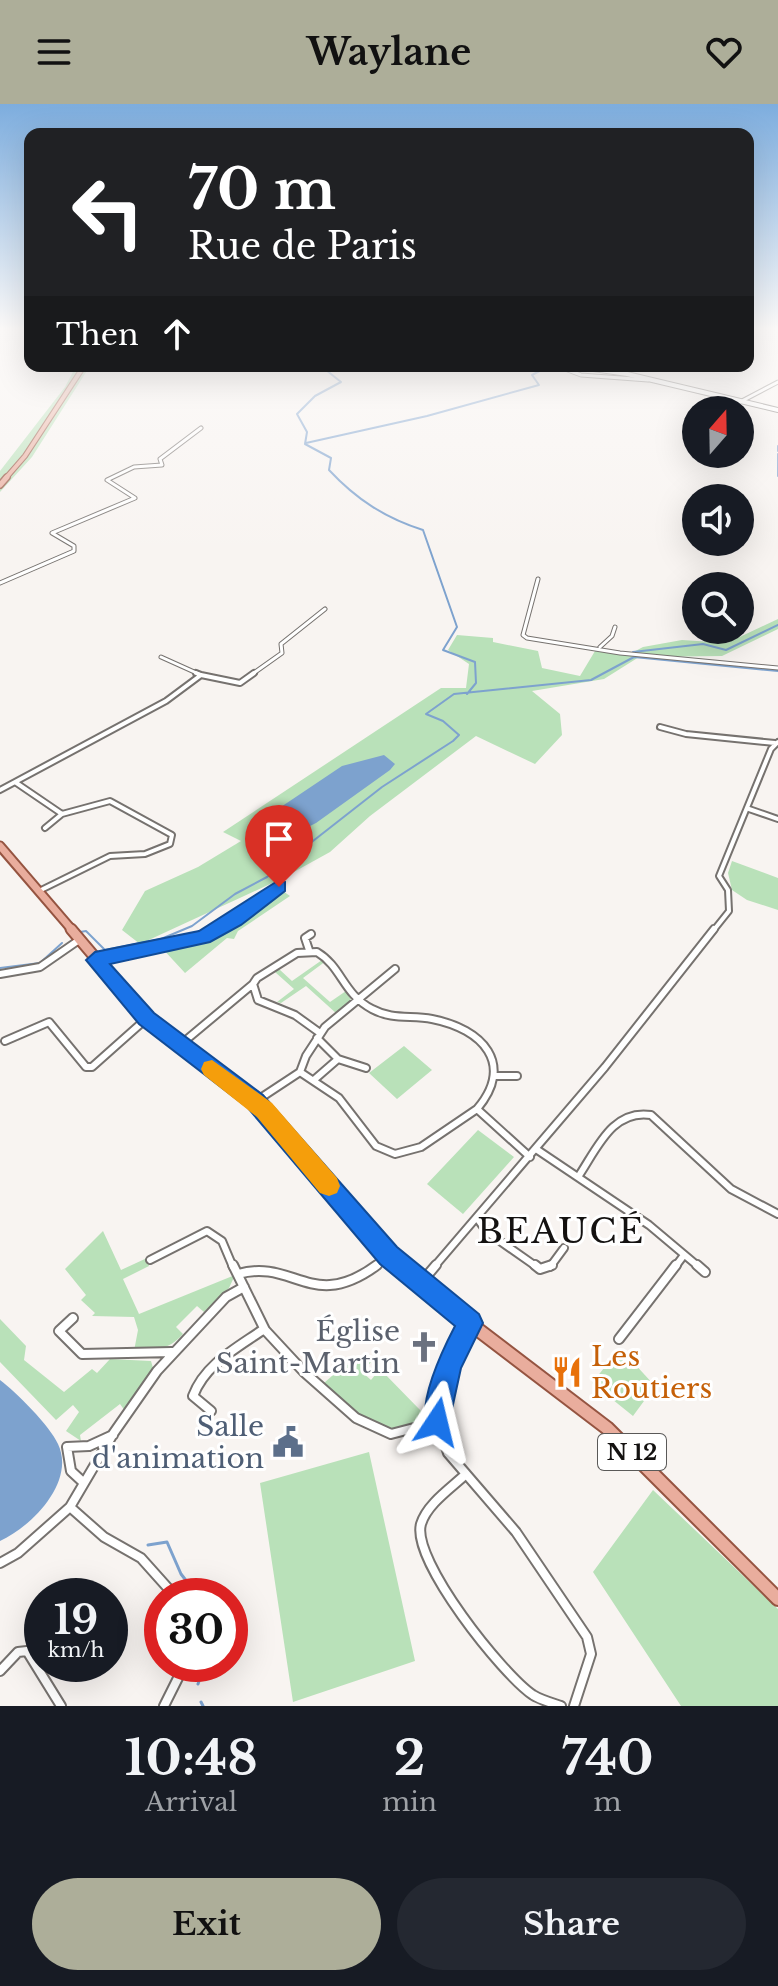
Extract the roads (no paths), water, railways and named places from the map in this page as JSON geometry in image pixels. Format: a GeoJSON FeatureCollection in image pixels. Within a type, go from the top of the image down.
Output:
{"type":"FeatureCollection","features":[{"type":"Feature","properties":{"kind":"main road"},"geometry":{"type":"LineString","coordinates":[[0,485],[25,456],[60,403]]}},
{"type":"Feature","properties":{"kind":"main road","name":"N 12"},"geometry":{"type":"LineString","coordinates":[[0,846],[147,1019],[256,1101],[389,1255],[419,1284],[615,1435],[778,1599]]}},
{"type":"Feature","properties":{"kind":"street"},"geometry":{"type":"LineString","coordinates":[[754,405],[778,410]]}},
{"type":"Feature","properties":{"kind":"street"},"geometry":{"type":"LineString","coordinates":[[0,583],[74,551],[74,546],[52,533],[135,498],[126,489],[107,480],[134,467],[162,465],[160,459],[201,428]]}},
{"type":"Feature","properties":{"kind":"street"},"geometry":{"type":"LineString","coordinates":[[538,579],[529,596],[530,615],[523,636],[627,654],[778,668]]}},
{"type":"Feature","properties":{"kind":"street"},"geometry":{"type":"LineString","coordinates":[[161,657],[201,675],[240,683],[282,653],[281,644],[325,609]]}},
{"type":"Feature","properties":{"kind":"street"},"geometry":{"type":"LineString","coordinates":[[599,647],[610,639],[615,627]]}},
{"type":"Feature","properties":{"kind":"street"},"geometry":{"type":"LineString","coordinates":[[0,790],[166,701],[201,675]]}},
{"type":"Feature","properties":{"kind":"street"},"geometry":{"type":"LineString","coordinates":[[419,1284],[605,1067],[729,911],[728,890],[719,876],[777,742],[686,734],[660,727]]}},
{"type":"Feature","properties":{"kind":"street"},"geometry":{"type":"LineString","coordinates":[[15,782],[62,814]]}},
{"type":"Feature","properties":{"kind":"street"},"geometry":{"type":"LineString","coordinates":[[39,891],[110,856],[145,854],[172,841],[169,831],[110,801],[62,814],[45,828]]}},
{"type":"Feature","properties":{"kind":"street"},"geometry":{"type":"LineString","coordinates":[[749,809],[778,819]]}},
{"type":"Feature","properties":{"kind":"street"},"geometry":{"type":"LineString","coordinates":[[95,960],[204,937],[234,920],[279,887]]}},
{"type":"Feature","properties":{"kind":"street"},"geometry":{"type":"LineString","coordinates":[[309,950],[305,938],[311,934]]}},
{"type":"Feature","properties":{"kind":"street"},"geometry":{"type":"LineString","coordinates":[[0,974],[40,967],[79,940]]}},
{"type":"Feature","properties":{"kind":"street"},"geometry":{"type":"LineString","coordinates":[[179,1045],[224,1009],[232,997],[297,953],[309,950],[333,962],[347,991],[387,1017],[433,1019],[455,1026],[491,1053],[497,1076],[492,1094],[477,1109],[421,1147],[411,1152],[391,1152],[362,1136],[349,1111],[315,1079],[300,1072]]}},
{"type":"Feature","properties":{"kind":"street"},"geometry":{"type":"LineString","coordinates":[[256,1101],[300,1072],[305,1053],[318,1035],[395,969]]}},
{"type":"Feature","properties":{"kind":"street"},"geometry":{"type":"LineString","coordinates":[[253,984],[258,1000],[295,1015],[318,1035],[338,1059],[366,1068]]}},
{"type":"Feature","properties":{"kind":"street"},"geometry":{"type":"LineString","coordinates":[[5,1041],[49,1022],[86,1067],[92,1067],[147,1019]]}},
{"type":"Feature","properties":{"kind":"street"},"geometry":{"type":"LineString","coordinates":[[315,1079],[338,1059]]}},
{"type":"Feature","properties":{"kind":"street"},"geometry":{"type":"LineString","coordinates":[[497,1076],[517,1076]]}},
{"type":"Feature","properties":{"kind":"street"},"geometry":{"type":"LineString","coordinates":[[477,1109],[530,1157]]}},
{"type":"Feature","properties":{"kind":"street"},"geometry":{"type":"LineString","coordinates":[[578,1177],[618,1119],[639,1113],[651,1115],[731,1189],[778,1214]]}},
{"type":"Feature","properties":{"kind":"street"},"geometry":{"type":"LineString","coordinates":[[536,1149],[705,1272]]}},
{"type":"Feature","properties":{"kind":"street"},"geometry":{"type":"LineString","coordinates":[[477,1218],[487,1232],[540,1269],[549,1269],[564,1248]]}},
{"type":"Feature","properties":{"kind":"street"},"geometry":{"type":"LineString","coordinates":[[150,1260],[207,1231],[222,1241],[264,1329],[335,1401],[366,1426],[385,1434],[409,1432],[437,1422]]}},
{"type":"Feature","properties":{"kind":"street"},"geometry":{"type":"LineString","coordinates":[[238,1274],[265,1269],[310,1286],[323,1287],[371,1272],[389,1255]]}},
{"type":"Feature","properties":{"kind":"street"},"geometry":{"type":"LineString","coordinates":[[619,1339],[684,1255]]}},
{"type":"Feature","properties":{"kind":"street"},"geometry":{"type":"LineString","coordinates":[[0,1563],[18,1553],[70,1507],[113,1434],[173,1352],[226,1297],[244,1287]]}},
{"type":"Feature","properties":{"kind":"street"},"geometry":{"type":"LineString","coordinates":[[73,1318],[59,1331],[82,1354],[173,1352]]}},
{"type":"Feature","properties":{"kind":"street"},"geometry":{"type":"LineString","coordinates":[[470,1323],[449,1365],[437,1422],[448,1453],[516,1532],[587,1637],[591,1654],[574,1706]]}},
{"type":"Feature","properties":{"kind":"street"},"geometry":{"type":"LineString","coordinates":[[211,1411],[193,1396],[195,1385],[210,1368],[264,1329]]}},
{"type":"Feature","properties":{"kind":"street"},"geometry":{"type":"LineString","coordinates":[[84,1483],[71,1471],[67,1447],[89,1446],[113,1434]]}},
{"type":"Feature","properties":{"kind":"street"},"geometry":{"type":"LineString","coordinates":[[466,1474],[432,1506],[420,1527],[419,1540],[432,1576],[520,1684],[534,1696],[561,1706]]}},
{"type":"Feature","properties":{"kind":"street"},"geometry":{"type":"LineString","coordinates":[[70,1507],[104,1537],[141,1558],[159,1578]]}},
{"type":"Feature","properties":{"kind":"street"},"geometry":{"type":"LineString","coordinates":[[0,1671],[18,1652],[27,1651],[61,1706]]}},
{"type":"Feature","properties":{"kind":"street"},"geometry":{"type":"LineString","coordinates":[[164,1706],[179,1682]]}},
{"type":"Feature","properties":{"kind":"water"},"geometry":{"type":"Polygon","coordinates":[[[384,755],[395,764],[390,770],[316,823],[286,838],[263,824],[266,817],[342,766],[384,755]]]}},
{"type":"Feature","properties":{"kind":"water"},"geometry":{"type":"Polygon","coordinates":[[[0,1380],[48,1428],[58,1444],[62,1459],[56,1488],[47,1502],[25,1525],[0,1541],[0,1380]]]}},
{"type":"Feature","properties":{"kind":"waterway"},"geometry":{"type":"LineString","coordinates":[[308,403],[297,414],[307,432],[305,444],[331,458],[329,470],[361,499],[396,520],[423,530],[457,627],[443,650],[475,662],[476,683],[468,693]]}},
{"type":"Feature","properties":{"kind":"waterway"},"geometry":{"type":"LineString","coordinates":[[306,443],[475,403]]}},
{"type":"Feature","properties":{"kind":"waterway"},"geometry":{"type":"LineString","coordinates":[[778,446],[778,451]]}},
{"type":"Feature","properties":{"kind":"waterway"},"geometry":{"type":"LineString","coordinates":[[778,454],[778,476]]}},
{"type":"Feature","properties":{"kind":"waterway"},"geometry":{"type":"LineString","coordinates":[[633,652],[703,644],[726,650],[778,625]]}},
{"type":"Feature","properties":{"kind":"waterway"},"geometry":{"type":"LineString","coordinates":[[468,693],[591,680],[634,657],[778,671]]}},
{"type":"Feature","properties":{"kind":"waterway"},"geometry":{"type":"LineString","coordinates":[[80,932],[86,931],[105,950],[161,939],[192,926],[235,894],[267,877],[382,787],[453,741],[459,735],[443,721],[426,714],[454,694],[468,693]]}},
{"type":"Feature","properties":{"kind":"waterway"},"geometry":{"type":"LineString","coordinates":[[0,968],[40,963],[62,943]]}},
{"type":"Feature","properties":{"kind":"waterway"},"geometry":{"type":"LineString","coordinates":[[148,1545],[167,1542],[184,1578]]}},
{"type":"Feature","properties":{"kind":"waterway"},"geometry":{"type":"LineString","coordinates":[[201,1702],[203,1706]]}},
{"type":"Feature","properties":{"kind":"place","name":"Église Saint-Martin"},"geometry":{"type":"Point","coordinates":[424,1347]}},
{"type":"Feature","properties":{"kind":"place","name":"Les Routiers"},"geometry":{"type":"Point","coordinates":[567,1372]}},
{"type":"Feature","properties":{"kind":"place","name":"Salle d'animation"},"geometry":{"type":"Point","coordinates":[288,1442]}},
{"type":"Feature","properties":{"kind":"district","name":"BEAUCÉ"},"geometry":{"type":"Point","coordinates":[561,1231]}}]}
